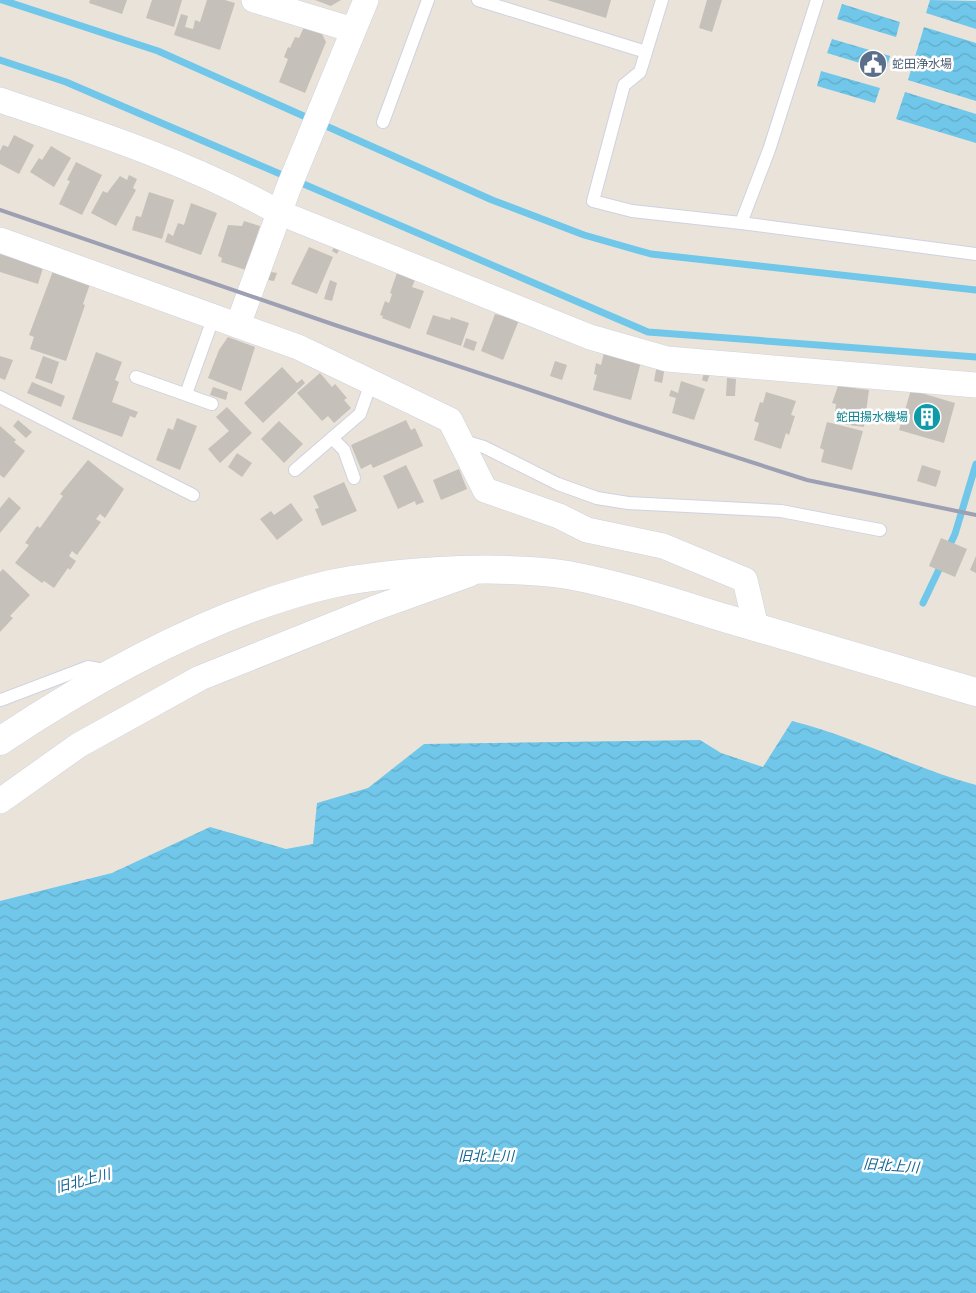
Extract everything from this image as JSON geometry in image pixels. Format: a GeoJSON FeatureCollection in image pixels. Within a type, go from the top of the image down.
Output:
{"type":"FeatureCollection","features":[{"type":"Feature","properties":{"kind":"street"},"geometry":{"type":"LineString","coordinates":[[254,0],[353,30]]}},
{"type":"Feature","properties":{"kind":"street"},"geometry":{"type":"LineString","coordinates":[[238,325],[278,212],[319,108],[366,0]]}},
{"type":"Feature","properties":{"kind":"street"},"geometry":{"type":"LineString","coordinates":[[0,100],[128,144],[235,188],[278,212],[590,337],[667,359],[976,384]]}},
{"type":"Feature","properties":{"kind":"street"},"geometry":{"type":"LineString","coordinates":[[0,240],[298,347],[450,420],[485,490],[559,516],[587,530],[663,546],[745,580],[756,627]]}},
{"type":"Feature","properties":{"kind":"street"},"geometry":{"type":"LineString","coordinates":[[0,741],[113,672],[225,618],[276,599],[332,584],[395,574],[510,569],[567,575],[622,588],[976,692]]}},
{"type":"Feature","properties":{"kind":"street"},"geometry":{"type":"LineString","coordinates":[[0,801],[79,745],[200,678],[375,608],[482,570]]}},
{"type":"Feature","properties":{"kind":"lane"},"geometry":{"type":"LineString","coordinates":[[383,122],[428,0]]}},
{"type":"Feature","properties":{"kind":"lane"},"geometry":{"type":"LineString","coordinates":[[478,0],[646,52]]}},
{"type":"Feature","properties":{"kind":"lane"},"geometry":{"type":"LineString","coordinates":[[662,0],[640,72],[624,85],[593,201],[632,211],[741,222],[976,254]]}},
{"type":"Feature","properties":{"kind":"lane"},"geometry":{"type":"LineString","coordinates":[[741,222],[770,150],[818,0]]}},
{"type":"Feature","properties":{"kind":"lane"},"geometry":{"type":"LineString","coordinates":[[186,394],[214,316]]}},
{"type":"Feature","properties":{"kind":"lane"},"geometry":{"type":"LineString","coordinates":[[136,376],[212,404]]}},
{"type":"Feature","properties":{"kind":"lane"},"geometry":{"type":"LineString","coordinates":[[295,470],[360,414],[371,383]]}},
{"type":"Feature","properties":{"kind":"lane"},"geometry":{"type":"LineString","coordinates":[[0,397],[193,495]]}},
{"type":"Feature","properties":{"kind":"lane"},"geometry":{"type":"LineString","coordinates":[[332,438],[344,450],[354,478]]}},
{"type":"Feature","properties":{"kind":"lane"},"geometry":{"type":"LineString","coordinates":[[460,440],[484,447],[558,484],[596,498],[628,503],[781,511],[880,530]]}},
{"type":"Feature","properties":{"kind":"lane"},"geometry":{"type":"LineString","coordinates":[[1,700],[88,667],[113,672]]}},
{"type":"Feature","properties":{"kind":"lane"},"geometry":{"type":"LineString","coordinates":[[0,687],[2,689],[0,704]]}},
{"type":"Feature","properties":{"kind":"water"},"geometry":{"type":"Polygon","coordinates":[[[930,0],[976,1],[976,29],[926,13],[930,0]]]}},
{"type":"Feature","properties":{"kind":"water"},"geometry":{"type":"Polygon","coordinates":[[[842,4],[900,22],[896,37],[837,19],[842,4]]]}},
{"type":"Feature","properties":{"kind":"water"},"geometry":{"type":"Polygon","coordinates":[[[924,27],[976,43],[976,101],[908,80],[924,27]]]}},
{"type":"Feature","properties":{"kind":"water"},"geometry":{"type":"Polygon","coordinates":[[[832,39],[890,56],[886,71],[827,53],[832,39]]]}},
{"type":"Feature","properties":{"kind":"water"},"geometry":{"type":"Polygon","coordinates":[[[821,71],[880,88],[875,103],[817,86],[821,71]]]}},
{"type":"Feature","properties":{"kind":"water"},"geometry":{"type":"Polygon","coordinates":[[[905,92],[976,114],[976,143],[896,119],[905,92]]]}},
{"type":"Feature","properties":{"kind":"water","name":"旧北上川"},"geometry":{"type":"Polygon","coordinates":[[[792,721],[839,735],[930,770],[976,785],[976,1293],[0,1293],[0,901],[112,873],[210,827],[286,849],[313,844],[317,803],[368,788],[424,744],[700,740],[721,753],[763,767],[792,721]]]}},
{"type":"Feature","properties":{"kind":"building"},"geometry":{"type":"Polygon","coordinates":[[[90,0],[127,0],[122,14],[89,3],[90,0]]]}},
{"type":"Feature","properties":{"kind":"building"},"geometry":{"type":"Polygon","coordinates":[[[152,0],[182,0],[174,27],[146,18],[152,0]]]}},
{"type":"Feature","properties":{"kind":"building"},"geometry":{"type":"Polygon","coordinates":[[[207,0],[225,0],[235,3],[220,50],[174,35],[181,14],[188,16],[185,27],[193,29],[195,20],[200,22],[207,0]]]}},
{"type":"Feature","properties":{"kind":"building"},"geometry":{"type":"Polygon","coordinates":[[[315,0],[341,0],[331,6],[315,0]]]}},
{"type":"Feature","properties":{"kind":"building"},"geometry":{"type":"Polygon","coordinates":[[[547,0],[611,0],[606,18],[547,0]]]}},
{"type":"Feature","properties":{"kind":"building"},"geometry":{"type":"Polygon","coordinates":[[[707,0],[722,0],[712,32],[699,28],[707,0]]]}},
{"type":"Feature","properties":{"kind":"building"},"geometry":{"type":"Polygon","coordinates":[[[305,25],[321,32],[326,42],[305,93],[279,82],[288,59],[284,57],[288,47],[290,48],[295,37],[299,38],[305,25]]]}},
{"type":"Feature","properties":{"kind":"building"},"geometry":{"type":"Polygon","coordinates":[[[14,135],[34,145],[19,174],[0,164],[0,151],[3,145],[8,147],[14,135]]]}},
{"type":"Feature","properties":{"kind":"building"},"geometry":{"type":"Polygon","coordinates":[[[51,146],[71,158],[54,187],[30,172],[39,158],[42,160],[51,146]]]}},
{"type":"Feature","properties":{"kind":"building"},"geometry":{"type":"Polygon","coordinates":[[[76,162],[102,175],[82,215],[59,204],[70,181],[67,180],[76,162]]]}},
{"type":"Feature","properties":{"kind":"building"},"geometry":{"type":"Polygon","coordinates":[[[129,175],[137,179],[133,188],[136,190],[116,226],[91,213],[103,191],[107,193],[120,176],[127,180],[129,175]]]}},
{"type":"Feature","properties":{"kind":"building"},"geometry":{"type":"Polygon","coordinates":[[[149,192],[174,200],[162,239],[132,230],[136,216],[141,217],[149,192]]]}},
{"type":"Feature","properties":{"kind":"building"},"geometry":{"type":"Polygon","coordinates":[[[191,203],[217,213],[201,255],[165,242],[168,233],[173,236],[178,223],[184,225],[191,203]]]}},
{"type":"Feature","properties":{"kind":"building"},"geometry":{"type":"Polygon","coordinates":[[[244,221],[260,226],[246,270],[221,262],[222,258],[218,256],[228,225],[242,226],[244,221]]]}},
{"type":"Feature","properties":{"kind":"building"},"geometry":{"type":"Polygon","coordinates":[[[335,245],[340,248],[337,254],[332,251],[335,245]]]}},
{"type":"Feature","properties":{"kind":"building"},"geometry":{"type":"Polygon","coordinates":[[[309,247],[333,257],[317,294],[291,284],[309,247]]]}},
{"type":"Feature","properties":{"kind":"building"},"geometry":{"type":"Polygon","coordinates":[[[0,254],[43,268],[38,284],[0,272],[0,254]]]}},
{"type":"Feature","properties":{"kind":"building"},"geometry":{"type":"Polygon","coordinates":[[[53,271],[90,284],[66,361],[30,349],[34,337],[29,335],[53,271]]]}},
{"type":"Feature","properties":{"kind":"building"},"geometry":{"type":"Polygon","coordinates":[[[271,272],[277,273],[274,281],[268,280],[271,272]]]}},
{"type":"Feature","properties":{"kind":"building"},"geometry":{"type":"Polygon","coordinates":[[[397,273],[415,280],[412,287],[424,291],[410,329],[382,318],[383,316],[380,315],[385,301],[389,303],[392,294],[390,293],[397,273]]]}},
{"type":"Feature","properties":{"kind":"building"},"geometry":{"type":"Polygon","coordinates":[[[330,280],[337,283],[332,301],[324,299],[330,280]]]}},
{"type":"Feature","properties":{"kind":"building"},"geometry":{"type":"Polygon","coordinates":[[[495,314],[519,320],[503,360],[481,351],[495,314]]]}},
{"type":"Feature","properties":{"kind":"building"},"geometry":{"type":"Polygon","coordinates":[[[433,315],[450,320],[451,317],[469,323],[461,346],[426,334],[433,315]]]}},
{"type":"Feature","properties":{"kind":"building"},"geometry":{"type":"Polygon","coordinates":[[[228,337],[255,347],[241,391],[208,378],[219,350],[228,337]]]}},
{"type":"Feature","properties":{"kind":"building"},"geometry":{"type":"Polygon","coordinates":[[[466,338],[477,342],[474,351],[463,347],[466,338]]]}},
{"type":"Feature","properties":{"kind":"building"},"geometry":{"type":"Polygon","coordinates":[[[605,349],[642,358],[631,400],[593,390],[597,375],[594,374],[596,363],[601,365],[605,349]]]}},
{"type":"Feature","properties":{"kind":"building"},"geometry":{"type":"Polygon","coordinates":[[[96,352],[122,362],[115,380],[119,382],[112,402],[138,412],[135,418],[130,416],[122,437],[72,419],[96,352]]]}},
{"type":"Feature","properties":{"kind":"building"},"geometry":{"type":"Polygon","coordinates":[[[0,356],[13,360],[5,380],[0,378],[0,356]]]}},
{"type":"Feature","properties":{"kind":"building"},"geometry":{"type":"Polygon","coordinates":[[[43,356],[59,362],[52,384],[35,378],[43,356]]]}},
{"type":"Feature","properties":{"kind":"building"},"geometry":{"type":"Polygon","coordinates":[[[555,361],[567,365],[562,380],[550,376],[555,361]]]}},
{"type":"Feature","properties":{"kind":"building"},"geometry":{"type":"Polygon","coordinates":[[[657,365],[665,367],[662,383],[654,381],[657,365]]]}},
{"type":"Feature","properties":{"kind":"building"},"geometry":{"type":"Polygon","coordinates":[[[282,367],[297,383],[302,379],[305,383],[263,423],[244,403],[282,367]]]}},
{"type":"Feature","properties":{"kind":"building"},"geometry":{"type":"Polygon","coordinates":[[[320,373],[332,387],[335,384],[347,398],[344,400],[351,408],[334,423],[328,416],[322,421],[297,393],[320,373]]]}},
{"type":"Feature","properties":{"kind":"building"},"geometry":{"type":"Polygon","coordinates":[[[704,373],[710,374],[707,382],[702,380],[704,373]]]}},
{"type":"Feature","properties":{"kind":"building"},"geometry":{"type":"Polygon","coordinates":[[[727,378],[736,379],[735,396],[726,396],[727,378]]]}},
{"type":"Feature","properties":{"kind":"building"},"geometry":{"type":"Polygon","coordinates":[[[681,381],[705,389],[694,420],[672,413],[676,398],[669,396],[671,390],[678,393],[681,381]]]}},
{"type":"Feature","properties":{"kind":"building"},"geometry":{"type":"Polygon","coordinates":[[[32,382],[65,396],[61,407],[27,393],[32,382]]]}},
{"type":"Feature","properties":{"kind":"building"},"geometry":{"type":"Polygon","coordinates":[[[838,386],[869,390],[864,427],[834,423],[836,404],[832,403],[838,386]]]}},
{"type":"Feature","properties":{"kind":"building"},"geometry":{"type":"Polygon","coordinates":[[[213,387],[228,392],[226,400],[210,395],[213,387]]]}},
{"type":"Feature","properties":{"kind":"building","name":"蛇田揚水機場"},"geometry":{"type":"Polygon","coordinates":[[[911,390],[955,403],[944,443],[899,430],[911,390]]]}},
{"type":"Feature","properties":{"kind":"building"},"geometry":{"type":"Polygon","coordinates":[[[766,392],[796,401],[791,415],[795,416],[789,435],[786,433],[781,449],[754,440],[759,423],[754,421],[760,402],[763,403],[766,392]]]}},
{"type":"Feature","properties":{"kind":"building"},"geometry":{"type":"Polygon","coordinates":[[[227,407],[252,433],[220,463],[208,449],[229,431],[216,417],[227,407]]]}},
{"type":"Feature","properties":{"kind":"building"},"geometry":{"type":"Polygon","coordinates":[[[177,418],[197,426],[180,470],[156,460],[168,428],[173,430],[177,418]]]}},
{"type":"Feature","properties":{"kind":"building"},"geometry":{"type":"Polygon","coordinates":[[[18,420],[32,432],[26,438],[13,426],[18,420]]]}},
{"type":"Feature","properties":{"kind":"building"},"geometry":{"type":"Polygon","coordinates":[[[406,420],[411,430],[415,428],[423,446],[373,468],[371,464],[361,469],[351,445],[406,420]]]}},
{"type":"Feature","properties":{"kind":"building"},"geometry":{"type":"Polygon","coordinates":[[[279,421],[303,444],[284,463],[261,439],[279,421]]]}},
{"type":"Feature","properties":{"kind":"building"},"geometry":{"type":"Polygon","coordinates":[[[827,422],[863,431],[852,470],[821,462],[824,450],[820,448],[827,422]]]}},
{"type":"Feature","properties":{"kind":"building"},"geometry":{"type":"Polygon","coordinates":[[[0,426],[25,451],[4,478],[0,475],[0,426]]]}},
{"type":"Feature","properties":{"kind":"building"},"geometry":{"type":"Polygon","coordinates":[[[237,453],[252,463],[242,477],[228,467],[237,453]]]}},
{"type":"Feature","properties":{"kind":"building"},"geometry":{"type":"Polygon","coordinates":[[[88,460],[124,489],[105,518],[100,514],[96,519],[101,522],[77,555],[72,551],[69,556],[76,561],[70,570],[68,568],[54,588],[44,581],[42,583],[15,563],[29,545],[25,543],[37,526],[40,528],[63,496],[60,494],[88,460]]]}},
{"type":"Feature","properties":{"kind":"building"},"geometry":{"type":"Polygon","coordinates":[[[406,465],[424,502],[416,505],[415,501],[398,509],[383,476],[406,465]]]}},
{"type":"Feature","properties":{"kind":"building"},"geometry":{"type":"Polygon","coordinates":[[[922,465],[941,471],[936,487],[917,481],[922,465]]]}},
{"type":"Feature","properties":{"kind":"building"},"geometry":{"type":"Polygon","coordinates":[[[459,469],[467,489],[441,500],[433,480],[459,469]]]}},
{"type":"Feature","properties":{"kind":"building"},"geometry":{"type":"Polygon","coordinates":[[[344,482],[357,511],[322,526],[315,509],[319,508],[313,496],[344,482]]]}},
{"type":"Feature","properties":{"kind":"building"},"geometry":{"type":"Polygon","coordinates":[[[9,497],[21,508],[0,533],[0,508],[9,497]]]}},
{"type":"Feature","properties":{"kind":"building"},"geometry":{"type":"Polygon","coordinates":[[[291,503],[303,520],[277,540],[260,519],[271,511],[274,515],[291,503]]]}},
{"type":"Feature","properties":{"kind":"building"},"geometry":{"type":"Polygon","coordinates":[[[941,538],[967,549],[955,577],[929,566],[941,538]]]}},
{"type":"Feature","properties":{"kind":"building"},"geometry":{"type":"Polygon","coordinates":[[[976,556],[976,573],[970,570],[976,556]]]}},
{"type":"Feature","properties":{"kind":"building"},"geometry":{"type":"Polygon","coordinates":[[[3,569],[30,595],[10,616],[13,618],[0,632],[0,572],[3,569]]]}},
{"type":"Feature","properties":{"kind":"waterway"},"geometry":{"type":"LineString","coordinates":[[2,0],[158,51],[492,200],[584,235],[651,254],[976,290]]}},
{"type":"Feature","properties":{"kind":"waterway"},"geometry":{"type":"LineString","coordinates":[[0,60],[66,82],[648,332],[976,357]]}},
{"type":"Feature","properties":{"kind":"waterway"},"geometry":{"type":"LineString","coordinates":[[948,549],[955,534],[976,464]]}},
{"type":"Feature","properties":{"kind":"waterway"},"geometry":{"type":"LineString","coordinates":[[923,603],[943,561]]}},
{"type":"Feature","properties":{"kind":"railway"},"geometry":{"type":"LineString","coordinates":[[0,210],[335,325],[807,480],[976,515]]}},
{"type":"Feature","properties":{"kind":"place","name":"蛇田浄水場"},"geometry":{"type":"Point","coordinates":[873,64]}},
{"type":"Feature","properties":{"kind":"place","name":"蛇田揚水機場"},"geometry":{"type":"Point","coordinates":[927,417]}}]}
